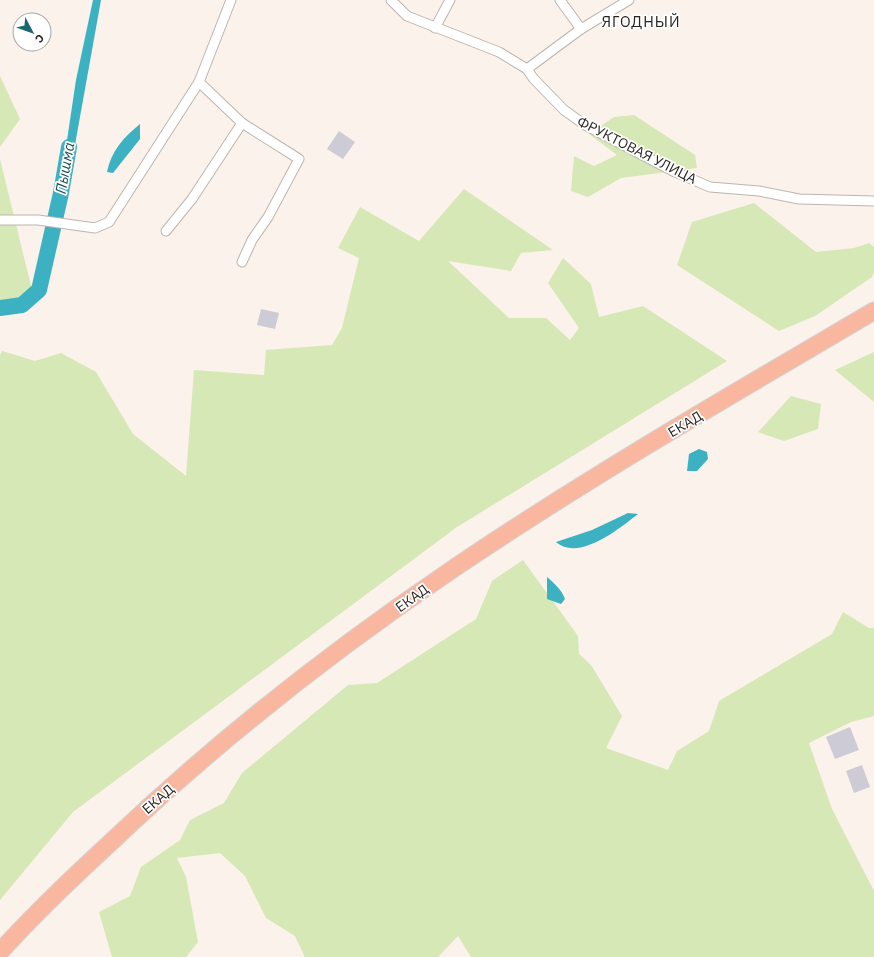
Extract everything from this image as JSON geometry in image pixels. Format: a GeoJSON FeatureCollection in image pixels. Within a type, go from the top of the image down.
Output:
{"type":"FeatureCollection","features":[{"type":"Feature","properties":{"kind":"highway","name":"ЕКАД"},"geometry":{"type":"LineString","coordinates":[[0,952],[29,919],[144,810],[238,729],[322,662],[449,571],[571,492],[874,311]]}},
{"type":"Feature","properties":{"kind":"street"},"geometry":{"type":"LineString","coordinates":[[0,220],[38,220],[95,228],[109,222],[199,82],[231,0]]}},
{"type":"Feature","properties":{"kind":"street","name":"ФРУКТОВАЯ УЛИЦА"},"geometry":{"type":"LineString","coordinates":[[390,0],[407,16],[499,52],[527,68],[533,78],[564,110],[584,125],[675,172],[710,187],[759,191],[799,199],[874,201]]}},
{"type":"Feature","properties":{"kind":"street"},"geometry":{"type":"LineString","coordinates":[[436,28],[450,0]]}},
{"type":"Feature","properties":{"kind":"street"},"geometry":{"type":"LineString","coordinates":[[560,0],[581,29]]}},
{"type":"Feature","properties":{"kind":"street"},"geometry":{"type":"LineString","coordinates":[[527,68],[581,29],[629,0]]}},
{"type":"Feature","properties":{"kind":"street"},"geometry":{"type":"LineString","coordinates":[[199,82],[242,123],[299,159],[268,217],[252,240],[242,262]]}},
{"type":"Feature","properties":{"kind":"street"},"geometry":{"type":"LineString","coordinates":[[166,231],[192,199],[242,123]]}},
{"type":"Feature","properties":{"kind":"green space"},"geometry":{"type":"Polygon","coordinates":[[[0,76],[20,119],[0,147],[0,76]]]}},
{"type":"Feature","properties":{"kind":"green space"},"geometry":{"type":"Polygon","coordinates":[[[634,115],[695,155],[697,168],[621,178],[588,197],[571,191],[574,156],[594,166],[617,155],[589,134],[614,117],[634,115]]]}},
{"type":"Feature","properties":{"kind":"green space"},"geometry":{"type":"Polygon","coordinates":[[[0,159],[33,294],[0,304],[0,159]]]}},
{"type":"Feature","properties":{"kind":"green space"},"geometry":{"type":"Polygon","coordinates":[[[464,189],[553,250],[521,253],[511,271],[448,261],[509,318],[546,318],[570,340],[579,328],[548,283],[563,258],[591,284],[599,317],[643,306],[727,361],[457,527],[73,812],[0,900],[0,355],[2,351],[35,361],[61,353],[96,372],[133,434],[186,476],[194,370],[264,375],[266,350],[332,345],[342,328],[359,258],[338,248],[360,207],[419,241],[464,189]]]}},
{"type":"Feature","properties":{"kind":"green space"},"geometry":{"type":"Polygon","coordinates":[[[754,203],[816,252],[854,248],[869,243],[874,247],[874,272],[872,277],[815,316],[779,331],[677,265],[692,222],[754,203]]]}},
{"type":"Feature","properties":{"kind":"green space"},"geometry":{"type":"Polygon","coordinates":[[[874,352],[874,402],[835,370],[874,352]]]}},
{"type":"Feature","properties":{"kind":"green space"},"geometry":{"type":"Polygon","coordinates":[[[791,396],[821,404],[818,429],[784,441],[758,432],[791,396]]]}},
{"type":"Feature","properties":{"kind":"green space"},"geometry":{"type":"Polygon","coordinates":[[[523,560],[578,636],[579,654],[591,665],[622,716],[606,748],[668,770],[677,751],[709,731],[719,701],[832,634],[843,612],[869,628],[874,628],[874,716],[851,722],[809,743],[832,809],[874,891],[874,957],[471,957],[458,936],[438,957],[305,957],[295,936],[266,918],[245,876],[220,853],[177,858],[186,877],[198,942],[186,957],[112,957],[99,912],[130,896],[141,867],[180,840],[190,820],[224,803],[242,773],[348,685],[377,683],[476,619],[492,581],[523,560]]]}},
{"type":"Feature","properties":{"kind":"water"},"geometry":{"type":"Polygon","coordinates":[[[93,0],[101,0],[71,167],[63,167],[76,80],[93,0]]]}},
{"type":"Feature","properties":{"kind":"water"},"geometry":{"type":"Polygon","coordinates":[[[140,124],[140,139],[113,173],[107,172],[112,157],[119,145],[140,124]]]}},
{"type":"Feature","properties":{"kind":"water"},"geometry":{"type":"Polygon","coordinates":[[[699,449],[707,452],[708,459],[697,471],[687,471],[689,454],[699,449]]]}},
{"type":"Feature","properties":{"kind":"water"},"geometry":{"type":"Polygon","coordinates":[[[628,513],[638,514],[599,541],[587,546],[576,548],[565,547],[556,542],[592,530],[628,513]]]}},
{"type":"Feature","properties":{"kind":"water"},"geometry":{"type":"Polygon","coordinates":[[[547,577],[562,592],[565,599],[561,604],[547,599],[547,577]]]}},
{"type":"Feature","properties":{"kind":"building"},"geometry":{"type":"Polygon","coordinates":[[[339,131],[355,142],[343,159],[327,149],[339,131]]]}},
{"type":"Feature","properties":{"kind":"building"},"geometry":{"type":"Polygon","coordinates":[[[261,309],[279,313],[275,329],[257,325],[261,309]]]}},
{"type":"Feature","properties":{"kind":"building"},"geometry":{"type":"Polygon","coordinates":[[[850,727],[859,750],[835,759],[826,737],[850,727]]]}},
{"type":"Feature","properties":{"kind":"building"},"geometry":{"type":"Polygon","coordinates":[[[862,765],[870,787],[854,793],[846,771],[862,765]]]}},
{"type":"Feature","properties":{"kind":"waterway","name":"Пышма"},"geometry":{"type":"LineString","coordinates":[[0,308],[22,305],[39,290],[61,193],[69,147]]}},
{"type":"Feature","properties":{"kind":"district","name":"ЯГОДНЫЙ"},"geometry":{"type":"Point","coordinates":[641,22]}}]}
